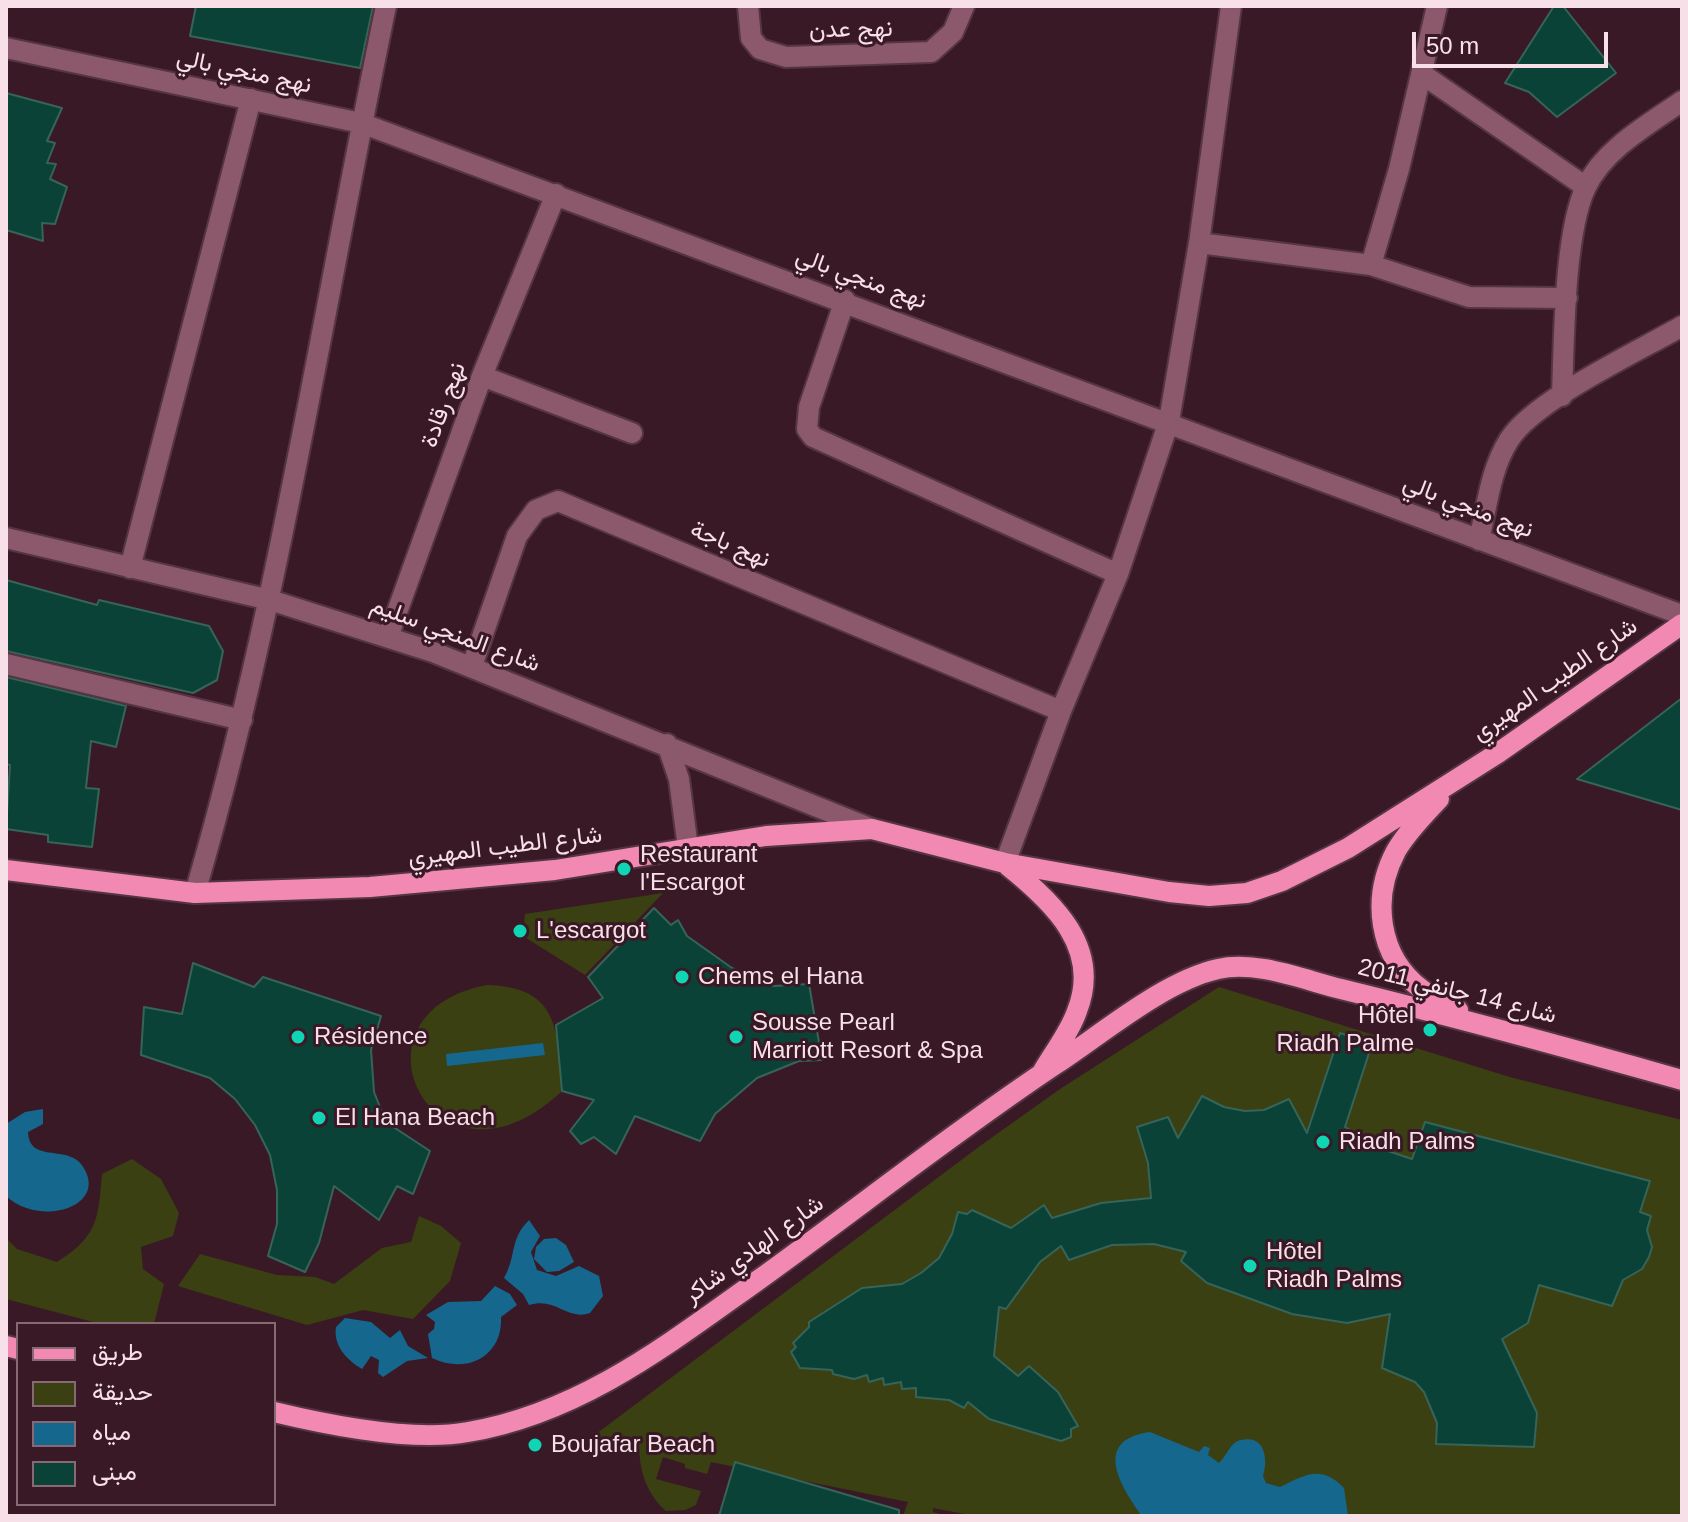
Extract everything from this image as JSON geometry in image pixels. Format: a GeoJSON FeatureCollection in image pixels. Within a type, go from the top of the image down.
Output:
{"type":"FeatureCollection","features":[{"type":"Feature","properties":{"kind":"main road","name":"شارع الطيب المهيري"},"geometry":{"type":"LineString","coordinates":[[6,870],[195,893],[370,887],[555,870],[816,830],[872,829],[1005,863],[1169,892],[1209,896],[1247,893],[1316,866],[1458,779],[1682,624]]}},
{"type":"Feature","properties":{"kind":"main road"},"geometry":{"type":"LineString","coordinates":[[1458,779],[1397,850],[1384,879],[1382,929],[1389,949],[1403,972],[1422,991],[1485,1024]]}},
{"type":"Feature","properties":{"kind":"main road"},"geometry":{"type":"LineString","coordinates":[[1005,863],[1057,907],[1073,934],[1082,965],[1084,987],[1077,1013],[1041,1074]]}},
{"type":"Feature","properties":{"kind":"main road","name":"شارع 14 جانفي 2011"},"geometry":{"type":"LineString","coordinates":[[1217,969],[1267,971],[1485,1024],[1682,1080]]}},
{"type":"Feature","properties":{"kind":"main road","name":"شارع الهادي شاكر"},"geometry":{"type":"LineString","coordinates":[[276,1412],[383,1431],[464,1433],[528,1419],[586,1395],[660,1350],[1041,1074],[1167,991],[1217,969]]}},
{"type":"Feature","properties":{"kind":"street"},"geometry":{"type":"LineString","coordinates":[[195,893],[242,720],[270,600],[386,6]]}},
{"type":"Feature","properties":{"kind":"street","name":"نهج عدن"},"geometry":{"type":"LineString","coordinates":[[748,6],[751,38],[760,49],[786,57],[931,52],[953,32],[964,6]]}},
{"type":"Feature","properties":{"kind":"street"},"geometry":{"type":"LineString","coordinates":[[1005,863],[1061,711],[1118,574],[1169,421],[1199,243],[1231,6]]}},
{"type":"Feature","properties":{"kind":"street"},"geometry":{"type":"LineString","coordinates":[[1371,265],[1399,169],[1437,6]]}},
{"type":"Feature","properties":{"kind":"street","name":"نهج منجي بالي"},"geometry":{"type":"LineString","coordinates":[[6,48],[361,123],[845,300],[1682,615]]}},
{"type":"Feature","properties":{"kind":"street"},"geometry":{"type":"LineString","coordinates":[[1422,74],[1586,187]]}},
{"type":"Feature","properties":{"kind":"street"},"geometry":{"type":"LineString","coordinates":[[130,568],[251,99]]}},
{"type":"Feature","properties":{"kind":"street"},"geometry":{"type":"LineString","coordinates":[[1562,396],[1567,298],[1575,229],[1586,187],[1606,160],[1630,137],[1682,101]]}},
{"type":"Feature","properties":{"kind":"street","name":"نهج رقادة"},"geometry":{"type":"LineString","coordinates":[[388,637],[482,376],[556,194]]}},
{"type":"Feature","properties":{"kind":"street"},"geometry":{"type":"LineString","coordinates":[[1199,243],[1371,265],[1469,297],[1567,298]]}},
{"type":"Feature","properties":{"kind":"street"},"geometry":{"type":"LineString","coordinates":[[845,300],[809,407],[807,429],[813,437],[1118,574]]}},
{"type":"Feature","properties":{"kind":"street"},"geometry":{"type":"LineString","coordinates":[[1479,540],[1496,465],[1510,437],[1562,396],[1682,326]]}},
{"type":"Feature","properties":{"kind":"street"},"geometry":{"type":"LineString","coordinates":[[482,376],[632,433]]}},
{"type":"Feature","properties":{"kind":"street","name":"نهج باجة"},"geometry":{"type":"LineString","coordinates":[[472,666],[517,536],[536,510],[558,501],[1061,711]]}},
{"type":"Feature","properties":{"kind":"street","name":"شارع المنجي سليم"},"geometry":{"type":"LineString","coordinates":[[6,538],[270,600],[388,637],[472,666],[872,829]]}},
{"type":"Feature","properties":{"kind":"street"},"geometry":{"type":"LineString","coordinates":[[6,664],[242,720]]}},
{"type":"Feature","properties":{"kind":"street"},"geometry":{"type":"LineString","coordinates":[[667,744],[679,779],[688,848]]}},
{"type":"Feature","properties":{"kind":"green space"},"geometry":{"type":"Polygon","coordinates":[[[663,893],[585,975],[523,936],[525,914],[663,893]]]}},
{"type":"Feature","properties":{"kind":"green space"},"geometry":{"type":"Polygon","coordinates":[[[487,985],[529,994],[542,1004],[556,1032],[562,1091],[516,1122],[475,1129],[443,1118],[420,1094],[411,1062],[417,1030],[442,1003],[487,985]]]}},
{"type":"Feature","properties":{"kind":"green space","name":"Hôtel Riadh Palms"},"geometry":{"type":"Polygon","coordinates":[[[1219,987],[1513,1078],[1682,1120],[1682,1516],[975,1516],[933,1508],[933,1512],[947,1516],[903,1516],[908,1502],[711,1462],[707,1474],[663,1457],[656,1479],[701,1491],[696,1505],[685,1510],[666,1511],[646,1482],[639,1447],[592,1437],[980,1146],[1060,1089],[1219,987]]]}},
{"type":"Feature","properties":{"kind":"green space"},"geometry":{"type":"Polygon","coordinates":[[[132,1159],[161,1179],[179,1213],[173,1236],[141,1247],[143,1269],[164,1284],[154,1322],[93,1322],[6,1299],[6,1238],[17,1249],[57,1262],[71,1253],[93,1226],[102,1174],[132,1159]]]}},
{"type":"Feature","properties":{"kind":"green space"},"geometry":{"type":"Polygon","coordinates":[[[419,1216],[441,1226],[461,1243],[450,1281],[413,1319],[363,1310],[307,1325],[178,1286],[200,1254],[277,1275],[315,1277],[334,1284],[382,1248],[411,1242],[419,1216]]]}},
{"type":"Feature","properties":{"kind":"water"},"geometry":{"type":"Polygon","coordinates":[[[543,1043],[545,1055],[447,1066],[446,1054],[543,1043]]]}},
{"type":"Feature","properties":{"kind":"water"},"geometry":{"type":"Polygon","coordinates":[[[43,1109],[43,1124],[28,1132],[30,1141],[41,1151],[74,1158],[88,1178],[87,1191],[80,1201],[69,1208],[54,1211],[37,1211],[21,1206],[6,1196],[6,1124],[25,1112],[43,1109]]]}},
{"type":"Feature","properties":{"kind":"water"},"geometry":{"type":"Polygon","coordinates":[[[529,1220],[540,1236],[531,1252],[537,1270],[556,1276],[579,1266],[599,1276],[603,1296],[590,1313],[574,1314],[547,1304],[529,1305],[523,1294],[504,1278],[518,1234],[529,1220]]]}},
{"type":"Feature","properties":{"kind":"water"},"geometry":{"type":"Polygon","coordinates":[[[556,1238],[566,1245],[574,1262],[559,1271],[547,1272],[534,1259],[536,1247],[544,1239],[556,1238]]]}},
{"type":"Feature","properties":{"kind":"water"},"geometry":{"type":"Polygon","coordinates":[[[495,1286],[510,1294],[517,1305],[501,1317],[500,1331],[489,1352],[470,1363],[445,1363],[432,1358],[428,1334],[434,1329],[435,1322],[426,1315],[448,1302],[481,1301],[495,1286]]]}},
{"type":"Feature","properties":{"kind":"water"},"geometry":{"type":"Polygon","coordinates":[[[345,1318],[371,1322],[390,1338],[400,1330],[408,1346],[428,1358],[407,1361],[383,1377],[378,1373],[379,1360],[371,1356],[362,1369],[346,1357],[337,1340],[336,1327],[345,1318]]]}},
{"type":"Feature","properties":{"kind":"water"},"geometry":{"type":"Polygon","coordinates":[[[1150,1432],[1199,1452],[1204,1446],[1210,1448],[1208,1455],[1219,1463],[1237,1441],[1256,1441],[1265,1456],[1263,1476],[1266,1483],[1280,1487],[1313,1474],[1328,1476],[1344,1488],[1348,1516],[1142,1516],[1120,1479],[1116,1454],[1121,1444],[1150,1432]]]}},
{"type":"Feature","properties":{"kind":"building"},"geometry":{"type":"Polygon","coordinates":[[[196,6],[373,6],[360,68],[190,36],[196,6]]]}},
{"type":"Feature","properties":{"kind":"building"},"geometry":{"type":"Polygon","coordinates":[[[1554,6],[1563,6],[1616,73],[1557,117],[1529,92],[1505,83],[1554,6]]]}},
{"type":"Feature","properties":{"kind":"building"},"geometry":{"type":"Polygon","coordinates":[[[6,93],[62,108],[47,141],[55,143],[47,163],[56,164],[50,179],[67,187],[55,224],[42,223],[43,241],[6,230],[6,93]]]}},
{"type":"Feature","properties":{"kind":"building"},"geometry":{"type":"Polygon","coordinates":[[[6,580],[97,605],[99,600],[209,626],[223,651],[217,680],[193,693],[6,651],[6,580]]]}},
{"type":"Feature","properties":{"kind":"building"},"geometry":{"type":"Polygon","coordinates":[[[6,677],[126,706],[116,747],[91,741],[86,788],[99,789],[92,847],[48,842],[48,835],[6,829],[10,765],[6,764],[6,677]]]}},
{"type":"Feature","properties":{"kind":"building"},"geometry":{"type":"Polygon","coordinates":[[[1682,698],[1682,810],[1577,779],[1682,698]]]}},
{"type":"Feature","properties":{"kind":"building","name":"Sousse Pearl Marriott Resort & Spa"},"geometry":{"type":"Polygon","coordinates":[[[654,908],[671,925],[678,920],[687,936],[732,968],[774,986],[809,984],[822,1060],[799,1061],[757,1078],[715,1114],[700,1141],[635,1116],[616,1154],[594,1137],[581,1144],[570,1131],[594,1100],[562,1091],[556,1025],[603,998],[588,977],[654,908]]]}},
{"type":"Feature","properties":{"kind":"building","name":"El Hana Beach"},"geometry":{"type":"Polygon","coordinates":[[[193,963],[254,987],[263,977],[381,1016],[371,1050],[374,1092],[382,1112],[395,1128],[430,1151],[413,1194],[397,1186],[379,1220],[334,1186],[319,1243],[305,1272],[268,1256],[277,1224],[277,1190],[270,1155],[255,1125],[235,1099],[210,1078],[141,1055],[144,1007],[182,1014],[193,963]]]}},
{"type":"Feature","properties":{"kind":"building"},"geometry":{"type":"Polygon","coordinates":[[[1340,1033],[1372,1044],[1345,1127],[1385,1150],[1412,1159],[1425,1122],[1650,1181],[1640,1212],[1651,1216],[1647,1230],[1652,1247],[1649,1257],[1642,1269],[1623,1280],[1612,1306],[1539,1285],[1528,1323],[1502,1339],[1537,1413],[1534,1447],[1436,1444],[1437,1423],[1424,1392],[1415,1382],[1382,1368],[1390,1314],[1347,1323],[1292,1314],[1207,1283],[1181,1261],[1186,1252],[1154,1244],[1112,1245],[1069,1260],[1061,1246],[1040,1262],[1006,1309],[999,1307],[994,1356],[1018,1376],[1029,1366],[1058,1392],[1078,1426],[1071,1429],[1071,1437],[1061,1441],[989,1419],[968,1402],[964,1408],[949,1400],[916,1397],[916,1388],[902,1389],[901,1382],[884,1385],[883,1378],[869,1382],[867,1375],[854,1379],[833,1374],[832,1370],[800,1368],[791,1352],[796,1347],[793,1343],[809,1327],[809,1322],[862,1288],[902,1284],[921,1273],[939,1258],[952,1234],[958,1212],[967,1214],[972,1210],[1011,1228],[1044,1205],[1052,1218],[1101,1203],[1151,1198],[1148,1163],[1137,1127],[1168,1117],[1178,1138],[1202,1096],[1224,1107],[1245,1111],[1264,1110],[1289,1099],[1307,1133],[1340,1033]]]}},
{"type":"Feature","properties":{"kind":"building"},"geometry":{"type":"Polygon","coordinates":[[[735,1462],[899,1510],[899,1516],[719,1516],[735,1462]]]}},
{"type":"Feature","properties":{"kind":"place","name":"Restaurant l'Escargot"},"geometry":{"type":"Point","coordinates":[624,869]}},
{"type":"Feature","properties":{"kind":"place","name":"L'escargot"},"geometry":{"type":"Point","coordinates":[520,931]}},
{"type":"Feature","properties":{"kind":"place","name":"Chems el Hana"},"geometry":{"type":"Point","coordinates":[682,977]}},
{"type":"Feature","properties":{"kind":"place","name":"Hôtel Riadh Palme"},"geometry":{"type":"Point","coordinates":[1430,1030]}},
{"type":"Feature","properties":{"kind":"place","name":"Résidence"},"geometry":{"type":"Point","coordinates":[298,1037]}},
{"type":"Feature","properties":{"kind":"place","name":"Sousse Pearl Marriott Resort & Spa"},"geometry":{"type":"Point","coordinates":[736,1037]}},
{"type":"Feature","properties":{"kind":"place","name":"El Hana Beach"},"geometry":{"type":"Point","coordinates":[319,1118]}},
{"type":"Feature","properties":{"kind":"place","name":"Riadh Palms"},"geometry":{"type":"Point","coordinates":[1323,1142]}},
{"type":"Feature","properties":{"kind":"place","name":"Hôtel Riadh Palms"},"geometry":{"type":"Point","coordinates":[1250,1266]}},
{"type":"Feature","properties":{"kind":"place","name":"Boujafar Beach"},"geometry":{"type":"Point","coordinates":[535,1445]}}]}
